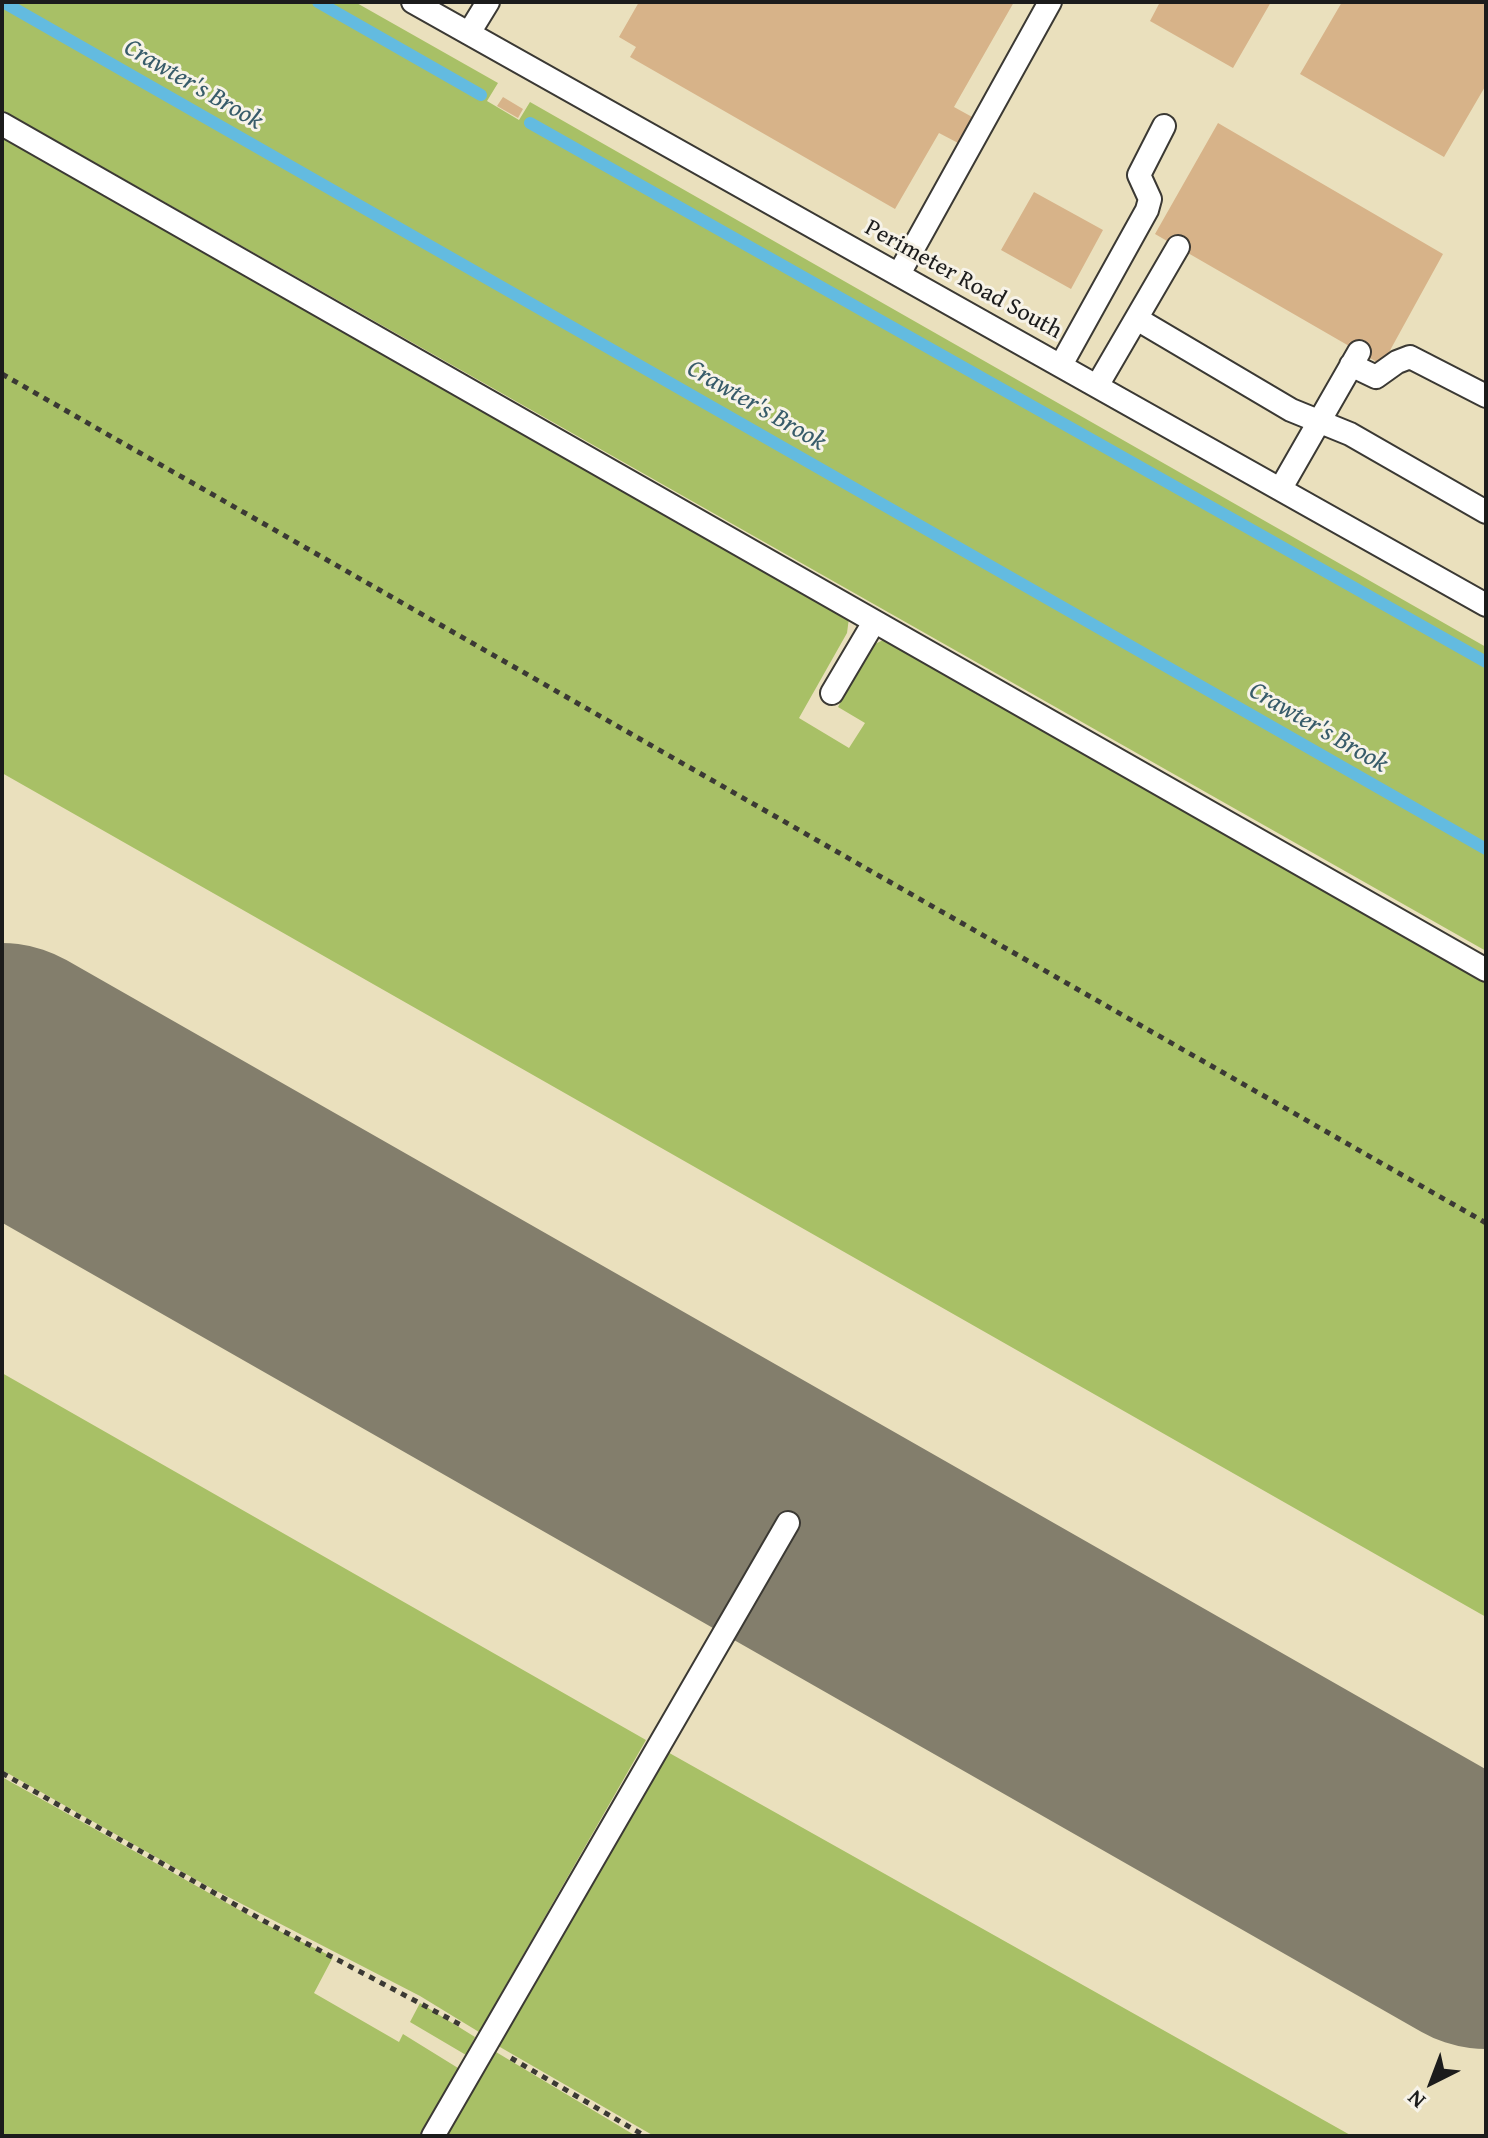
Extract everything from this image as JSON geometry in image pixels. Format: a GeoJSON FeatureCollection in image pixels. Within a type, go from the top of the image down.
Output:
{"type":"FeatureCollection","features":[{"type":"Feature","properties":{"kind":"lane","name":"Perimeter Road South"},"geometry":{"type":"LineString","coordinates":[[413,2],[1486,605]]}},
{"type":"Feature","properties":{"kind":"lane"},"geometry":{"type":"LineString","coordinates":[[469,33],[488,2]]}},
{"type":"Feature","properties":{"kind":"lane"},"geometry":{"type":"LineString","coordinates":[[899,274],[1050,2]]}},
{"type":"Feature","properties":{"kind":"lane"},"geometry":{"type":"LineString","coordinates":[[2,124],[1486,970]]}},
{"type":"Feature","properties":{"kind":"lane"},"geometry":{"type":"LineString","coordinates":[[1061,365],[1147,210],[1150,199],[1139,175],[1164,126]]}},
{"type":"Feature","properties":{"kind":"lane"},"geometry":{"type":"LineString","coordinates":[[1097,386],[1178,247]]}},
{"type":"Feature","properties":{"kind":"lane"},"geometry":{"type":"LineString","coordinates":[[1137,319],[1291,410],[1350,434],[1486,512]]}},
{"type":"Feature","properties":{"kind":"lane"},"geometry":{"type":"LineString","coordinates":[[1281,488],[1355,358],[1376,377],[1410,357],[1486,396]]}},
{"type":"Feature","properties":{"kind":"lane"},"geometry":{"type":"LineString","coordinates":[[832,693],[874,622]]}},
{"type":"Feature","properties":{"kind":"lane"},"geometry":{"type":"LineString","coordinates":[[433,2136],[788,1523]]}},
{"type":"Feature","properties":{"kind":"path"},"geometry":{"type":"LineString","coordinates":[[2,374],[1486,1223]]}},
{"type":"Feature","properties":{"kind":"path"},"geometry":{"type":"LineString","coordinates":[[2,1773],[264,1921],[430,2007],[645,2136]]}},
{"type":"Feature","properties":{"kind":"green space"},"geometry":{"type":"Polygon","coordinates":[[[2,2],[355,2],[498,83],[487,101],[519,120],[530,102],[1486,647],[1486,951],[2,110],[2,2]]]}},
{"type":"Feature","properties":{"kind":"green space"},"geometry":{"type":"Polygon","coordinates":[[[2,136],[849,618],[847,633],[799,718],[849,748],[865,723],[838,707],[871,646],[887,638],[1486,977],[1486,1617],[2,773],[2,136]]]}},
{"type":"Feature","properties":{"kind":"green space"},"geometry":{"type":"Polygon","coordinates":[[[2,1373],[646,1740],[479,2032],[420,1996],[209,1887],[2,1770],[2,1373]]]}},
{"type":"Feature","properties":{"kind":"green space"},"geometry":{"type":"Polygon","coordinates":[[[664,1750],[1352,2136],[654,2136],[493,2043],[664,1750]]]}},
{"type":"Feature","properties":{"kind":"green space"},"geometry":{"type":"Polygon","coordinates":[[[2,1777],[259,1921],[333,1957],[314,1993],[399,2042],[403,2034],[458,2068],[419,2136],[2,2136],[2,1777]]]}},
{"type":"Feature","properties":{"kind":"green space"},"geometry":{"type":"Polygon","coordinates":[[[420,2003],[475,2037],[466,2055],[410,2022],[420,2003]]]}},
{"type":"Feature","properties":{"kind":"green space"},"geometry":{"type":"Polygon","coordinates":[[[491,2049],[636,2136],[441,2136],[491,2049]]]}},
{"type":"Feature","properties":{"kind":"building"},"geometry":{"type":"Polygon","coordinates":[[[639,2],[1014,2],[954,107],[974,118],[960,144],[939,133],[895,209],[630,57],[636,47],[619,37],[639,2]]]}},
{"type":"Feature","properties":{"kind":"building"},"geometry":{"type":"Polygon","coordinates":[[[1160,2],[1271,2],[1233,68],[1150,21],[1160,2]]]}},
{"type":"Feature","properties":{"kind":"building"},"geometry":{"type":"Polygon","coordinates":[[[1342,2],[1486,2],[1486,85],[1444,157],[1300,74],[1342,2]]]}},
{"type":"Feature","properties":{"kind":"building"},"geometry":{"type":"Polygon","coordinates":[[[503,97],[523,109],[518,118],[497,106],[503,97]]]}},
{"type":"Feature","properties":{"kind":"building"},"geometry":{"type":"Polygon","coordinates":[[[1218,123],[1443,254],[1382,365],[1155,234],[1218,123]]]}},
{"type":"Feature","properties":{"kind":"building"},"geometry":{"type":"Polygon","coordinates":[[[1034,192],[1103,230],[1071,289],[1001,250],[1034,192]]]}},
{"type":"Feature","properties":{"kind":"waterway","name":"Crawter's Brook"},"geometry":{"type":"LineString","coordinates":[[3,2],[1486,849]]}},
{"type":"Feature","properties":{"kind":"waterway"},"geometry":{"type":"LineString","coordinates":[[318,2],[481,95]]}},
{"type":"Feature","properties":{"kind":"waterway"},"geometry":{"type":"LineString","coordinates":[[530,123],[1486,662]]}},
{"type":"Feature","properties":{"kind":"runway"},"geometry":{"type":"LineString","coordinates":[[2,1073],[1486,1919]]}}]}
